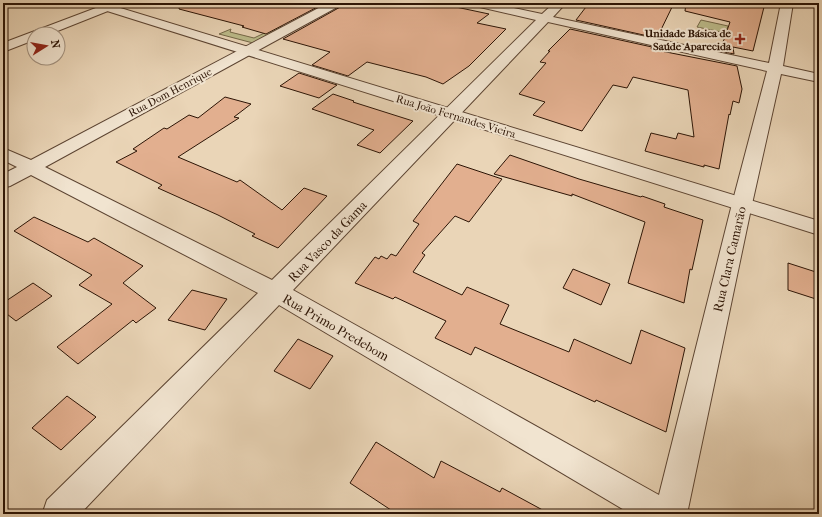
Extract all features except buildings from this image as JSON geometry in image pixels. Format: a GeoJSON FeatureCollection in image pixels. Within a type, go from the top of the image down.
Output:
{"type":"FeatureCollection","features":[{"type":"Feature","properties":{"kind":"street","name":"Rua Dom Henrique"},"geometry":{"type":"LineString","coordinates":[[3,182],[337,3]]}},
{"type":"Feature","properties":{"kind":"street"},"geometry":{"type":"LineString","coordinates":[[475,3],[819,78]]}},
{"type":"Feature","properties":{"kind":"street","name":"Rua Vasco da Gama"},"geometry":{"type":"LineString","coordinates":[[59,512],[560,3]]}},
{"type":"Feature","properties":{"kind":"street","name":"Rua Clara Camarão"},"geometry":{"type":"LineString","coordinates":[[671,514],[742,204],[775,69],[787,3]]}},
{"type":"Feature","properties":{"kind":"street","name":"Rua João Fernandes Vieira"},"geometry":{"type":"LineString","coordinates":[[106,5],[450,115],[819,228]]}},
{"type":"Feature","properties":{"kind":"street"},"geometry":{"type":"LineString","coordinates":[[57,26],[106,5]]}},
{"type":"Feature","properties":{"kind":"street"},"geometry":{"type":"LineString","coordinates":[[3,48],[26,39]]}},
{"type":"Feature","properties":{"kind":"street","name":"Rua Primo Predebom"},"geometry":{"type":"LineString","coordinates":[[3,154],[276,292],[662,514]]}},
{"type":"Feature","properties":{"kind":"green space"},"geometry":{"type":"Polygon","coordinates":[[[701,20],[728,26],[726,33],[697,27],[701,20]]]}},
{"type":"Feature","properties":{"kind":"green space"},"geometry":{"type":"Polygon","coordinates":[[[279,26],[282,27],[253,43],[219,34],[231,29],[230,32],[254,38],[279,26]]]}},
{"type":"Feature","properties":{"kind":"place","name":"Unidade Básica de Saúde Aparecida"},"geometry":{"type":"Point","coordinates":[740,39]}}]}
